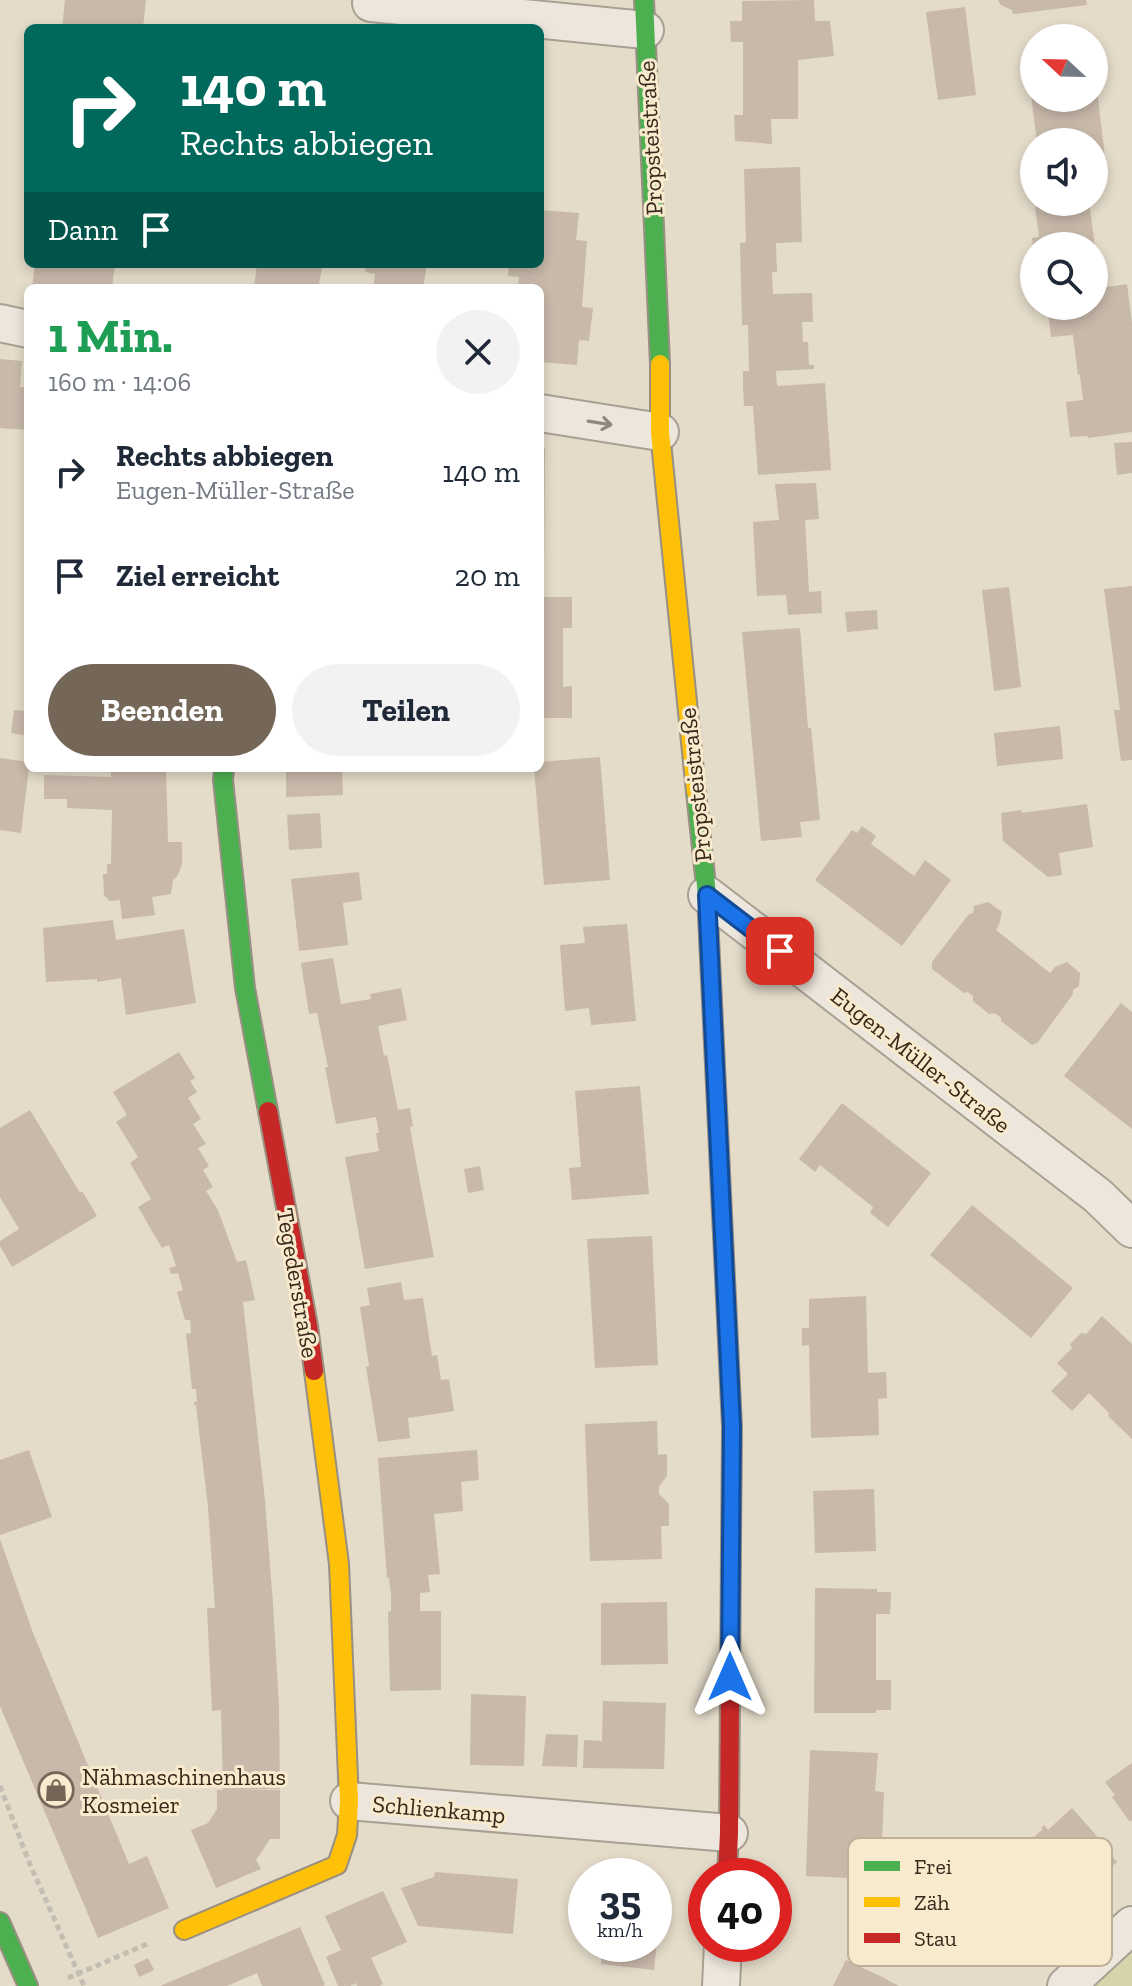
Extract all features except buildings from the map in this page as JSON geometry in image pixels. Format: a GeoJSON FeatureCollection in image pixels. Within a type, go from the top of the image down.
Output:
{"type":"FeatureCollection","features":[{"type":"Feature","properties":{"kind":"street","name":"Propsteistraße"},"geometry":{"type":"LineString","coordinates":[[371,3],[644,15],[660,344],[660,432],[707,895],[732,1427],[728,1858]]}},
{"type":"Feature","properties":{"kind":"street"},"geometry":{"type":"LineString","coordinates":[[0,323],[24,328]]}},
{"type":"Feature","properties":{"kind":"street"},"geometry":{"type":"LineString","coordinates":[[544,414],[660,432]]}},
{"type":"Feature","properties":{"kind":"street","name":"Tegederstraße"},"geometry":{"type":"LineString","coordinates":[[224,772],[245,988],[308,1326],[339,1564],[349,1801]]}},
{"type":"Feature","properties":{"kind":"street","name":"Eugen-Müller-Straße"},"geometry":{"type":"LineString","coordinates":[[707,895],[1098,1196],[1132,1229]]}},
{"type":"Feature","properties":{"kind":"street","name":"Schlienkamp"},"geometry":{"type":"LineString","coordinates":[[184,1930],[337,1865],[347,1835],[349,1801],[729,1833]]}},
{"type":"Feature","properties":{"kind":"street"},"geometry":{"type":"LineString","coordinates":[[0,1922],[28,1986]]}},
{"type":"Feature","properties":{"kind":"street"},"geometry":{"type":"LineString","coordinates":[[1112,1943],[1132,1925]]}},
{"type":"Feature","properties":{"kind":"street"},"geometry":{"type":"LineString","coordinates":[[721,1986],[722,1962]]}},
{"type":"Feature","properties":{"kind":"street"},"geometry":{"type":"LineString","coordinates":[[1066,1986],[1088,1966]]}},
{"type":"Feature","properties":{"kind":"path"},"geometry":{"type":"LineString","coordinates":[[0,1786],[29,1862],[84,1986]]}},
{"type":"Feature","properties":{"kind":"path"},"geometry":{"type":"LineString","coordinates":[[79,1974],[184,1930]]}},
{"type":"Feature","properties":{"kind":"shaded area"},"geometry":{"type":"Polygon","coordinates":[[[1132,1948],[1132,1986],[1089,1986],[1112,1966],[1132,1948]]]}},
{"type":"Feature","properties":{"kind":"traffic: fast"},"geometry":{"type":"LineString","coordinates":[[644,0],[660,364]]}},
{"type":"Feature","properties":{"kind":"traffic: fast"},"geometry":{"type":"LineString","coordinates":[[224,772],[245,988],[268,1111]]}},
{"type":"Feature","properties":{"kind":"traffic: fast"},"geometry":{"type":"LineString","coordinates":[[696,792],[707,895],[732,1427],[731,1547]]}},
{"type":"Feature","properties":{"kind":"traffic: fast"},"geometry":{"type":"LineString","coordinates":[[0,1922],[28,1986]]}},
{"type":"Feature","properties":{"kind":"traffic: slow"},"geometry":{"type":"LineString","coordinates":[[660,364],[660,432],[696,792]]}},
{"type":"Feature","properties":{"kind":"traffic: slow"},"geometry":{"type":"LineString","coordinates":[[184,1930],[337,1865],[347,1835],[349,1801],[339,1564],[314,1371]]}},
{"type":"Feature","properties":{"kind":"traffic: jam"},"geometry":{"type":"LineString","coordinates":[[268,1111],[314,1371]]}},
{"type":"Feature","properties":{"kind":"traffic: jam"},"geometry":{"type":"LineString","coordinates":[[728,1858],[731,1547]]}},
{"type":"Feature","properties":{"kind":"place","name":"Nähmaschinenhaus Kosmeier"},"geometry":{"type":"Point","coordinates":[56,1790]}},
{"type":"Feature","properties":{"kind":"route"},"geometry":{"type":"LineString","coordinates":[[730,1677],[732,1427],[707,895],[780,951]]}}]}
